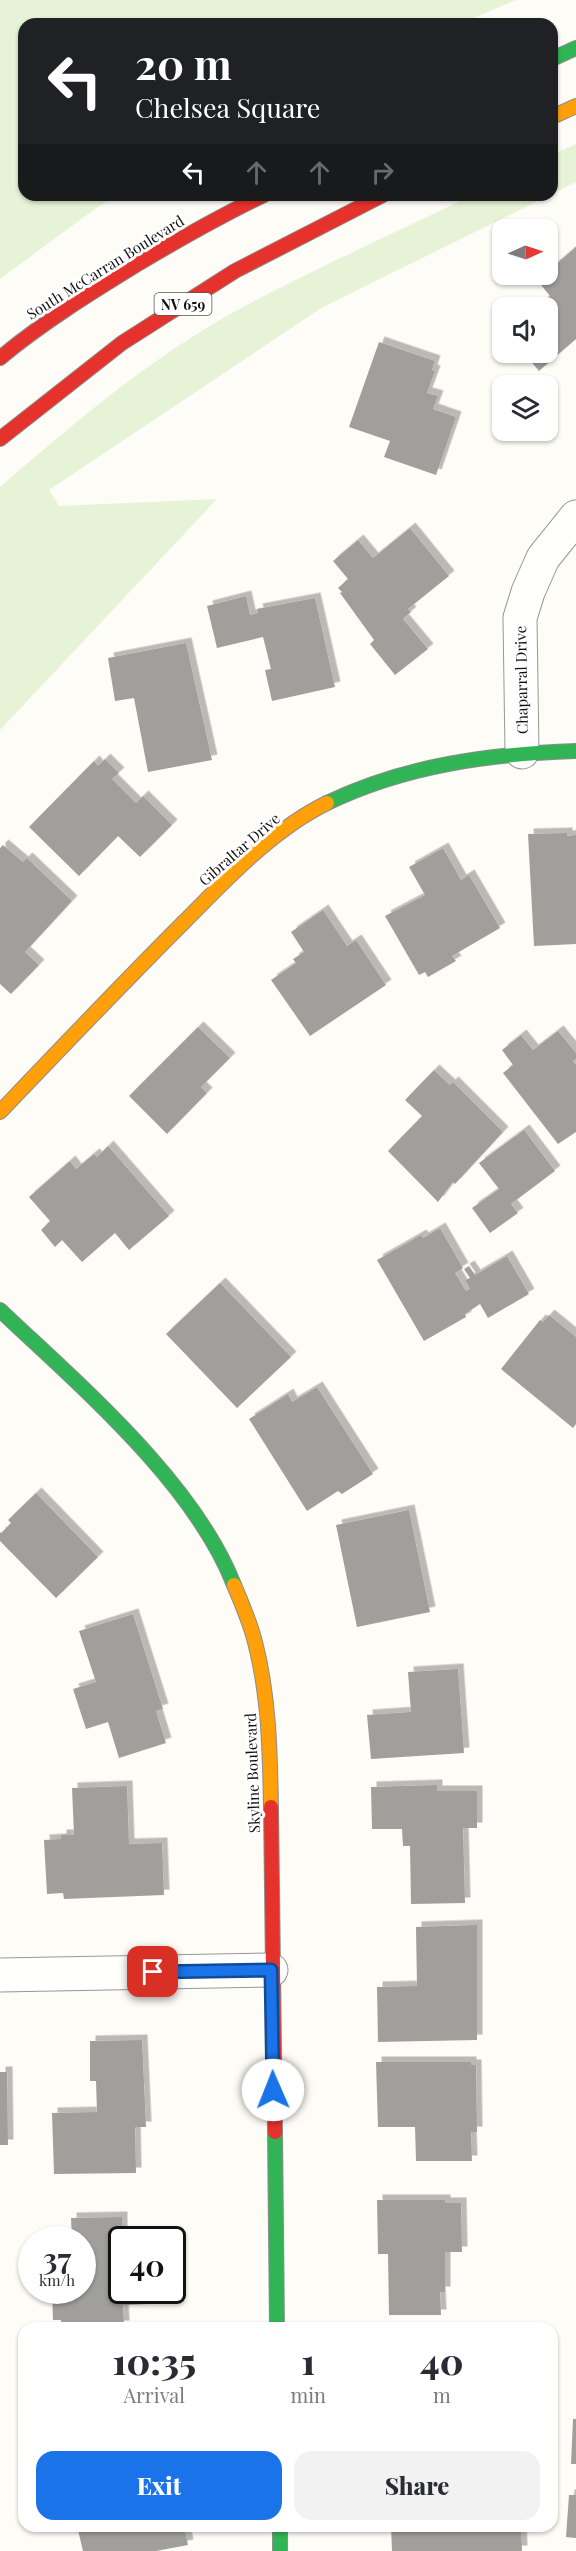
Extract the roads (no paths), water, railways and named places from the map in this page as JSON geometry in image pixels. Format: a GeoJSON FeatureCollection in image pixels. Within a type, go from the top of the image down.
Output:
{"type":"FeatureCollection","features":[{"type":"Feature","properties":{"kind":"street"},"geometry":{"type":"LineString","coordinates":[[558,56],[576,48]]}},
{"type":"Feature","properties":{"kind":"street"},"geometry":{"type":"LineString","coordinates":[[558,114],[576,106]]}},
{"type":"Feature","properties":{"kind":"street","name":"South McCarran Boulevard"},"geometry":{"type":"LineString","coordinates":[[0,358],[19,341],[79,301],[232,209],[250,201]]}},
{"type":"Feature","properties":{"kind":"street","name":"NV 659"},"geometry":{"type":"LineString","coordinates":[[0,439],[122,343],[225,277],[295,238],[371,201]]}},
{"type":"Feature","properties":{"kind":"street","name":"Chaparral Drive"},"geometry":{"type":"LineString","coordinates":[[522,752],[520,618],[528,592],[543,558],[576,517]]}},
{"type":"Feature","properties":{"kind":"street","name":"Gibraltar Drive"},"geometry":{"type":"LineString","coordinates":[[0,1112],[223,884],[266,843],[301,818],[344,795],[390,777],[433,766],[522,752],[576,751]]}},
{"type":"Feature","properties":{"kind":"street","name":"Skyline Boulevard"},"geometry":{"type":"LineString","coordinates":[[0,1310],[136,1442],[176,1486],[205,1529],[230,1575],[251,1628],[264,1686],[270,1749],[277,2322]]}},
{"type":"Feature","properties":{"kind":"street"},"geometry":{"type":"LineString","coordinates":[[0,1975],[271,1970]]}},
{"type":"Feature","properties":{"kind":"street"},"geometry":{"type":"LineString","coordinates":[[280,2532],[280,2551]]}}]}
